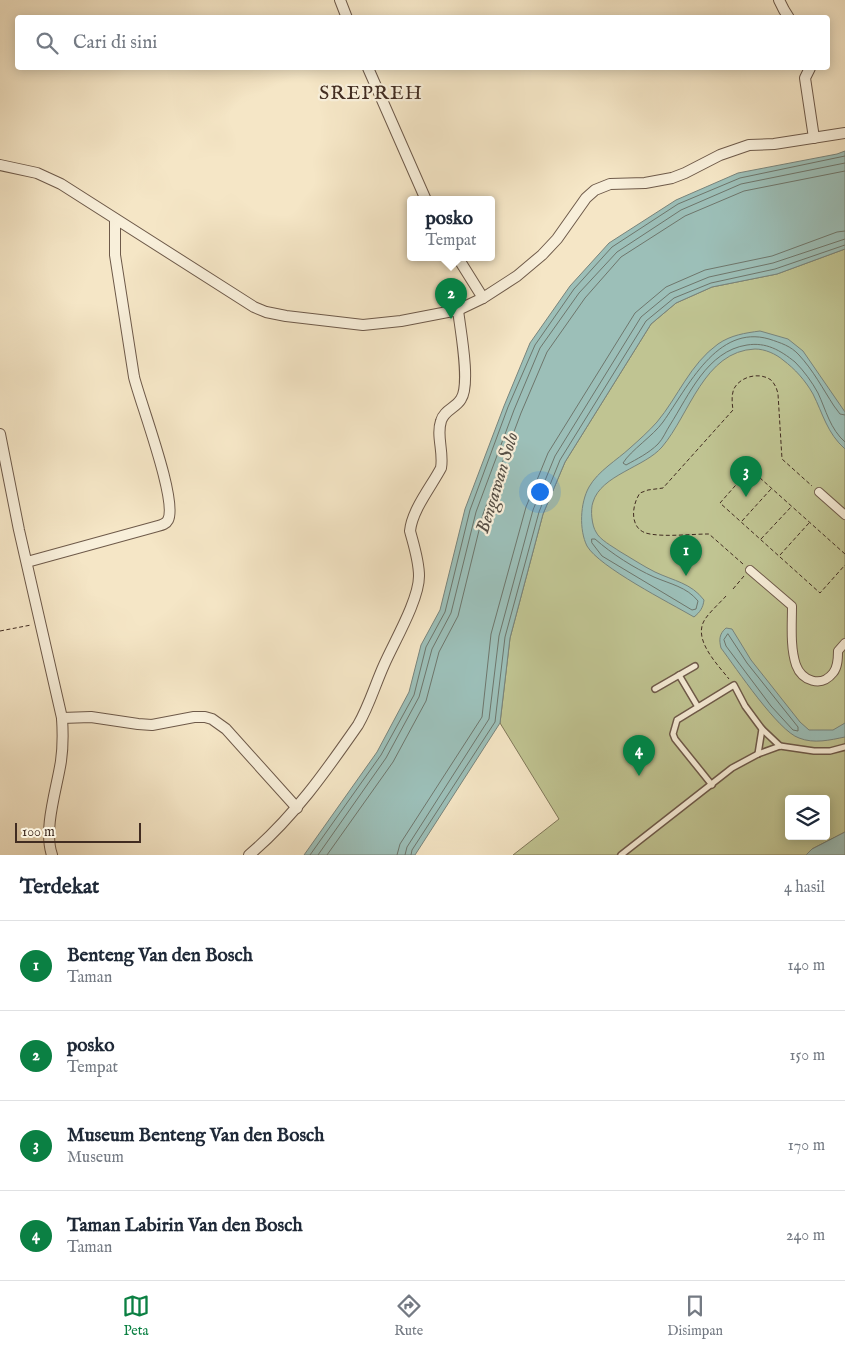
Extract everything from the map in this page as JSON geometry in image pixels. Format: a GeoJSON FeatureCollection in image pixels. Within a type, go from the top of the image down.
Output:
{"type":"FeatureCollection","features":[{"type":"Feature","properties":{"kind":"street"},"geometry":{"type":"LineString","coordinates":[[340,0],[347,15]]}},
{"type":"Feature","properties":{"kind":"street"},"geometry":{"type":"LineString","coordinates":[[779,0],[787,15]]}},
{"type":"Feature","properties":{"kind":"street"},"geometry":{"type":"LineString","coordinates":[[369,70],[424,196]]}},
{"type":"Feature","properties":{"kind":"street"},"geometry":{"type":"LineString","coordinates":[[809,70],[805,78],[814,138]]}},
{"type":"Feature","properties":{"kind":"street"},"geometry":{"type":"LineString","coordinates":[[0,165],[37,173],[61,184],[254,307],[266,312],[363,325],[401,321],[458,310],[483,298],[517,276],[542,255],[557,239],[586,198],[595,190],[610,184],[645,183],[672,178],[685,174],[720,155],[749,145],[774,144],[845,132]]}},
{"type":"Feature","properties":{"kind":"street"},"geometry":{"type":"LineString","coordinates":[[27,562],[158,526],[163,524],[168,518],[168,499],[155,442],[134,377],[115,255],[115,219]]}},
{"type":"Feature","properties":{"kind":"street"},"geometry":{"type":"LineString","coordinates":[[460,261],[483,298]]}},
{"type":"Feature","properties":{"kind":"street"},"geometry":{"type":"LineString","coordinates":[[249,855],[266,841],[297,808],[340,751],[366,710],[384,664],[399,635],[416,593],[419,578],[410,531],[411,524],[441,468],[442,455],[439,428],[441,420],[449,409],[461,400],[463,394],[465,368],[458,310]]}},
{"type":"Feature","properties":{"kind":"street"},"geometry":{"type":"LineString","coordinates":[[0,434],[62,718],[63,744],[49,842],[52,855]]}},
{"type":"Feature","properties":{"kind":"street"},"geometry":{"type":"LineString","coordinates":[[819,492],[845,515]]}},
{"type":"Feature","properties":{"kind":"street"},"geometry":{"type":"LineString","coordinates":[[750,570],[792,606],[793,651],[796,665],[806,680],[815,682],[826,679],[833,673],[837,664],[838,651],[845,643]]}},
{"type":"Feature","properties":{"kind":"street"},"geometry":{"type":"LineString","coordinates":[[62,718],[91,717],[138,724],[152,724],[194,717],[212,719],[226,729],[297,808]]}},
{"type":"Feature","properties":{"kind":"lane"},"geometry":{"type":"LineString","coordinates":[[655,688],[695,666]]}},
{"type":"Feature","properties":{"kind":"lane"},"geometry":{"type":"LineString","coordinates":[[679,675],[698,707]]}},
{"type":"Feature","properties":{"kind":"lane"},"geometry":{"type":"LineString","coordinates":[[712,785],[673,734],[677,720],[734,685],[745,706],[762,729],[780,746]]}},
{"type":"Feature","properties":{"kind":"lane"},"geometry":{"type":"LineString","coordinates":[[758,754],[762,729]]}},
{"type":"Feature","properties":{"kind":"lane"},"geometry":{"type":"LineString","coordinates":[[621,855],[732,768],[758,754],[780,746],[814,751],[830,751],[845,747]]}},
{"type":"Feature","properties":{"kind":"path"},"geometry":{"type":"LineString","coordinates":[[733,589],[750,570],[709,534],[648,534],[636,525],[633,518],[633,508],[640,493],[664,488],[733,410],[732,396],[734,387],[742,379],[762,376],[770,379],[775,385],[778,394],[782,460],[819,492]]}},
{"type":"Feature","properties":{"kind":"path"},"geometry":{"type":"LineString","coordinates":[[845,554],[801,512],[750,469],[720,503],[820,593],[845,566]]}},
{"type":"Feature","properties":{"kind":"path"},"geometry":{"type":"LineString","coordinates":[[741,522],[772,488]]}},
{"type":"Feature","properties":{"kind":"path"},"geometry":{"type":"LineString","coordinates":[[760,539],[792,506]]}},
{"type":"Feature","properties":{"kind":"path"},"geometry":{"type":"LineString","coordinates":[[779,556],[810,522]]}},
{"type":"Feature","properties":{"kind":"path"},"geometry":{"type":"LineString","coordinates":[[767,551],[770,548]]}},
{"type":"Feature","properties":{"kind":"path"},"geometry":{"type":"LineString","coordinates":[[726,596],[703,623],[701,635],[705,646],[734,685]]}},
{"type":"Feature","properties":{"kind":"path"},"geometry":{"type":"LineString","coordinates":[[0,631],[41,623]]}},
{"type":"Feature","properties":{"kind":"green space"},"geometry":{"type":"Polygon","coordinates":[[[845,249],[845,832],[830,840],[830,795],[785,795],[785,840],[829,840],[812,849],[806,855],[513,855],[559,819],[500,723],[510,638],[543,514],[565,462],[651,324],[676,303],[712,287],[777,274],[845,249]]]}},
{"type":"Feature","properties":{"kind":"water","name":"Bengawan Solo"},"geometry":{"type":"Polygon","coordinates":[[[845,151],[845,249],[777,274],[712,287],[676,303],[651,324],[565,462],[543,514],[510,638],[500,723],[415,855],[304,855],[377,752],[409,692],[421,645],[440,610],[465,509],[504,406],[530,343],[570,286],[609,243],[676,200],[738,173],[845,151]]]}},
{"type":"Feature","properties":{"kind":"water"},"geometry":{"type":"Polygon","coordinates":[[[760,331],[788,339],[803,351],[845,412],[845,449],[830,430],[810,389],[792,367],[777,356],[759,349],[738,352],[723,361],[711,372],[700,386],[662,447],[605,485],[598,493],[592,505],[593,526],[603,540],[646,567],[688,586],[699,594],[704,603],[701,610],[694,617],[620,574],[594,555],[584,540],[582,508],[586,493],[597,476],[657,422],[692,371],[708,352],[728,338],[760,331]]]}},
{"type":"Feature","properties":{"kind":"water"},"geometry":{"type":"Polygon","coordinates":[[[726,628],[732,629],[751,660],[800,722],[809,730],[833,730],[845,723],[845,737],[822,741],[805,740],[790,733],[780,724],[721,648],[720,637],[726,628]]]}},
{"type":"Feature","properties":{"kind":"water"},"geometry":{"type":"Polygon","coordinates":[[[845,832],[845,855],[806,855],[812,849],[845,832]]]}},
{"type":"Feature","properties":{"kind":"place","name":"posko"},"geometry":{"type":"Point","coordinates":[451,319]}},
{"type":"Feature","properties":{"kind":"place","name":"Museum Benteng Van den Bosch"},"geometry":{"type":"Point","coordinates":[746,497]}},
{"type":"Feature","properties":{"kind":"place","name":"Benteng Van den Bosch"},"geometry":{"type":"Point","coordinates":[686,576]}},
{"type":"Feature","properties":{"kind":"place","name":"Taman Labirin Van den Bosch"},"geometry":{"type":"Point","coordinates":[639,776]}},
{"type":"Feature","properties":{"kind":"district","name":"SREPREH"},"geometry":{"type":"Point","coordinates":[371,93]}}]}
